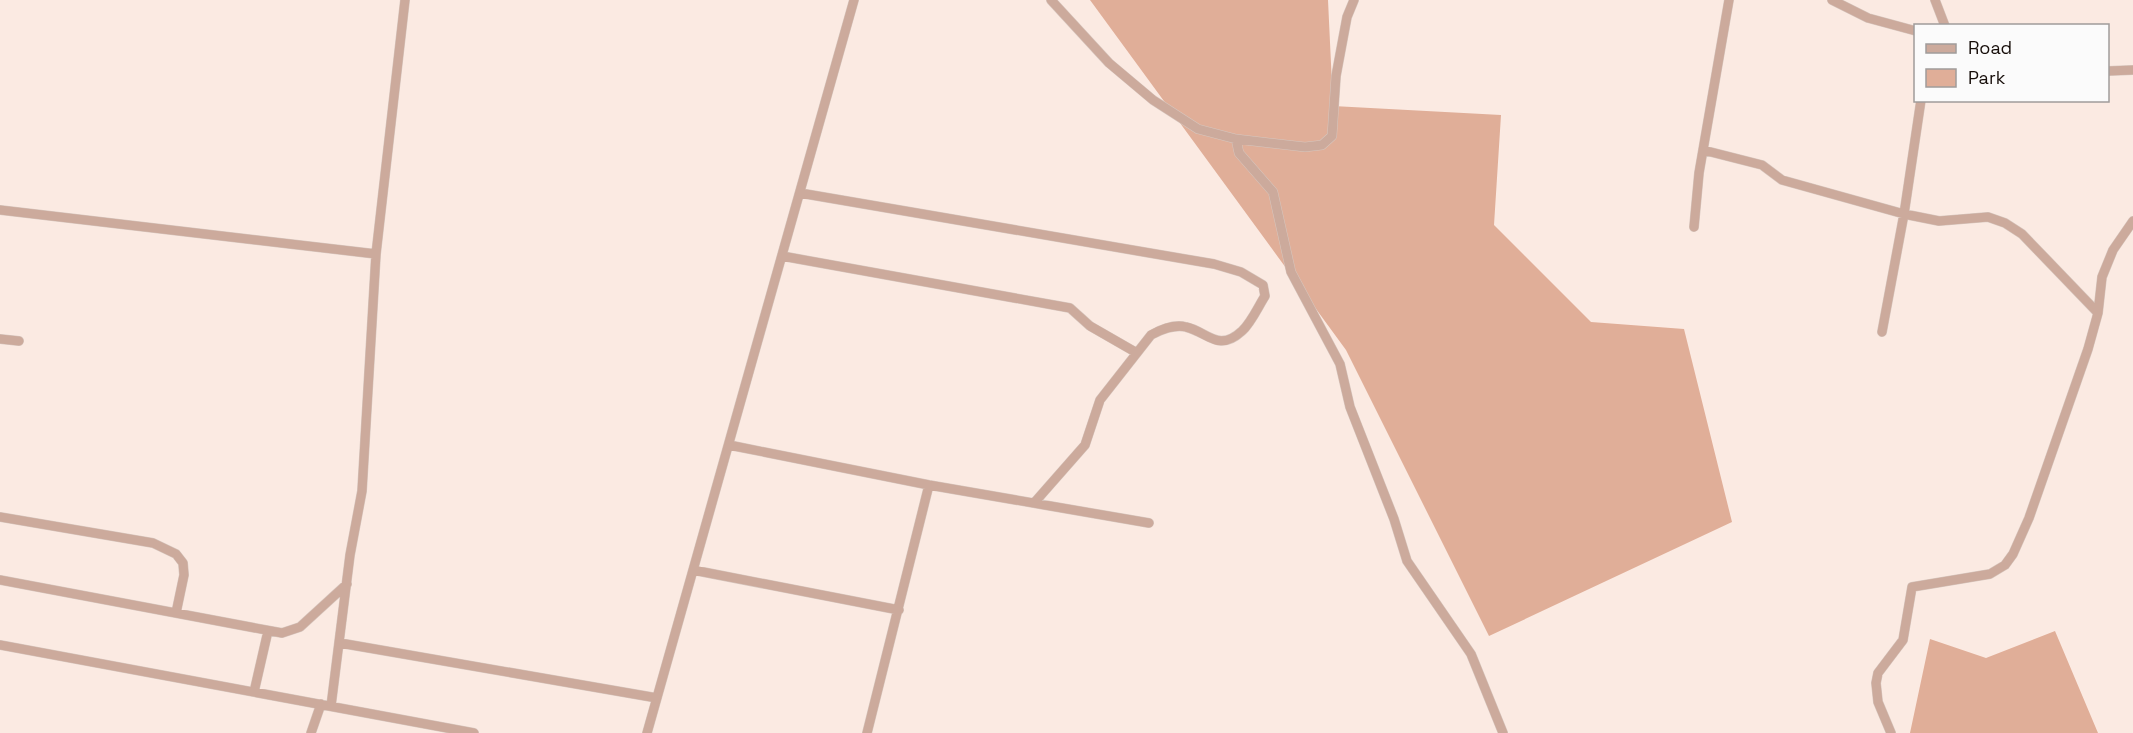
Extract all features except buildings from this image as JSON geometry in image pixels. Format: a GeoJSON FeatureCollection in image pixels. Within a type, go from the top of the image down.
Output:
{"type":"FeatureCollection","features":[{"type":"Feature","properties":{"kind":"street"},"geometry":{"type":"LineString","coordinates":[[311,733],[326,705],[340,643],[362,491],[376,254],[405,0]]}},
{"type":"Feature","properties":{"kind":"street"},"geometry":{"type":"LineString","coordinates":[[647,733],[854,0]]}},
{"type":"Feature","properties":{"kind":"street"},"geometry":{"type":"LineString","coordinates":[[1051,0],[1109,63],[1153,100],[1198,129],[1236,139],[1316,147],[1332,136],[1336,76],[1347,17],[1354,0]]}},
{"type":"Feature","properties":{"kind":"street"},"geometry":{"type":"LineString","coordinates":[[1694,227],[1703,150],[1729,0]]}},
{"type":"Feature","properties":{"kind":"street"},"geometry":{"type":"LineString","coordinates":[[1832,0],[1868,18],[1914,30]]}},
{"type":"Feature","properties":{"kind":"street"},"geometry":{"type":"LineString","coordinates":[[1935,0],[1944,24]]}},
{"type":"Feature","properties":{"kind":"street"},"geometry":{"type":"LineString","coordinates":[[2109,71],[2133,70]]}},
{"type":"Feature","properties":{"kind":"street"},"geometry":{"type":"LineString","coordinates":[[1882,332],[1904,214],[1921,102]]}},
{"type":"Feature","properties":{"kind":"street"},"geometry":{"type":"LineString","coordinates":[[1236,139],[1239,153],[1273,192],[1291,272],[1340,364],[1350,407],[1394,519],[1407,561],[1471,654],[1503,733]]}},
{"type":"Feature","properties":{"kind":"street"},"geometry":{"type":"LineString","coordinates":[[1703,150],[1762,165],[1782,180],[1904,214],[1939,221],[1988,217],[2005,223],[2022,234],[2098,313]]}},
{"type":"Feature","properties":{"kind":"street"},"geometry":{"type":"LineString","coordinates":[[800,193],[1214,264],[1241,272],[1263,285],[1265,296],[1244,330],[1238,334],[1219,341],[1210,340],[1190,328],[1179,326],[1159,330],[1151,336],[1100,400],[1085,445],[1034,503]]}},
{"type":"Feature","properties":{"kind":"street"},"geometry":{"type":"LineString","coordinates":[[0,210],[376,254]]}},
{"type":"Feature","properties":{"kind":"street"},"geometry":{"type":"LineString","coordinates":[[1891,733],[1878,702],[1876,683],[1878,673],[1903,640],[1912,587],[1990,574],[2005,565],[2013,554],[2028,518],[2098,313],[2102,278],[2114,250],[2133,220]]}},
{"type":"Feature","properties":{"kind":"street"},"geometry":{"type":"LineString","coordinates":[[782,256],[1070,308],[1090,326],[1137,353]]}},
{"type":"Feature","properties":{"kind":"street"},"geometry":{"type":"LineString","coordinates":[[0,339],[19,341]]}},
{"type":"Feature","properties":{"kind":"street"},"geometry":{"type":"LineString","coordinates":[[729,445],[929,485],[1149,523]]}},
{"type":"Feature","properties":{"kind":"street"},"geometry":{"type":"LineString","coordinates":[[867,733],[929,485]]}},
{"type":"Feature","properties":{"kind":"street"},"geometry":{"type":"LineString","coordinates":[[0,517],[153,543],[166,548],[183,563],[184,575],[176,613]]}},
{"type":"Feature","properties":{"kind":"street"},"geometry":{"type":"LineString","coordinates":[[693,570],[899,610]]}},
{"type":"Feature","properties":{"kind":"street"},"geometry":{"type":"LineString","coordinates":[[0,580],[286,633],[300,627],[347,584]]}},
{"type":"Feature","properties":{"kind":"street"},"geometry":{"type":"LineString","coordinates":[[254,692],[268,630]]}},
{"type":"Feature","properties":{"kind":"street"},"geometry":{"type":"LineString","coordinates":[[340,643],[657,698]]}},
{"type":"Feature","properties":{"kind":"street"},"geometry":{"type":"LineString","coordinates":[[0,645],[474,733]]}},
{"type":"Feature","properties":{"kind":"green space"},"geometry":{"type":"Polygon","coordinates":[[[1090,0],[1328,0],[1333,106],[1501,115],[1494,225],[1591,322],[1684,329],[1732,522],[1489,636],[1346,350],[1090,0]]]}},
{"type":"Feature","properties":{"kind":"green space"},"geometry":{"type":"Polygon","coordinates":[[[2055,631],[2098,733],[1910,733],[1930,639],[1986,658],[2055,631]]]}}]}
